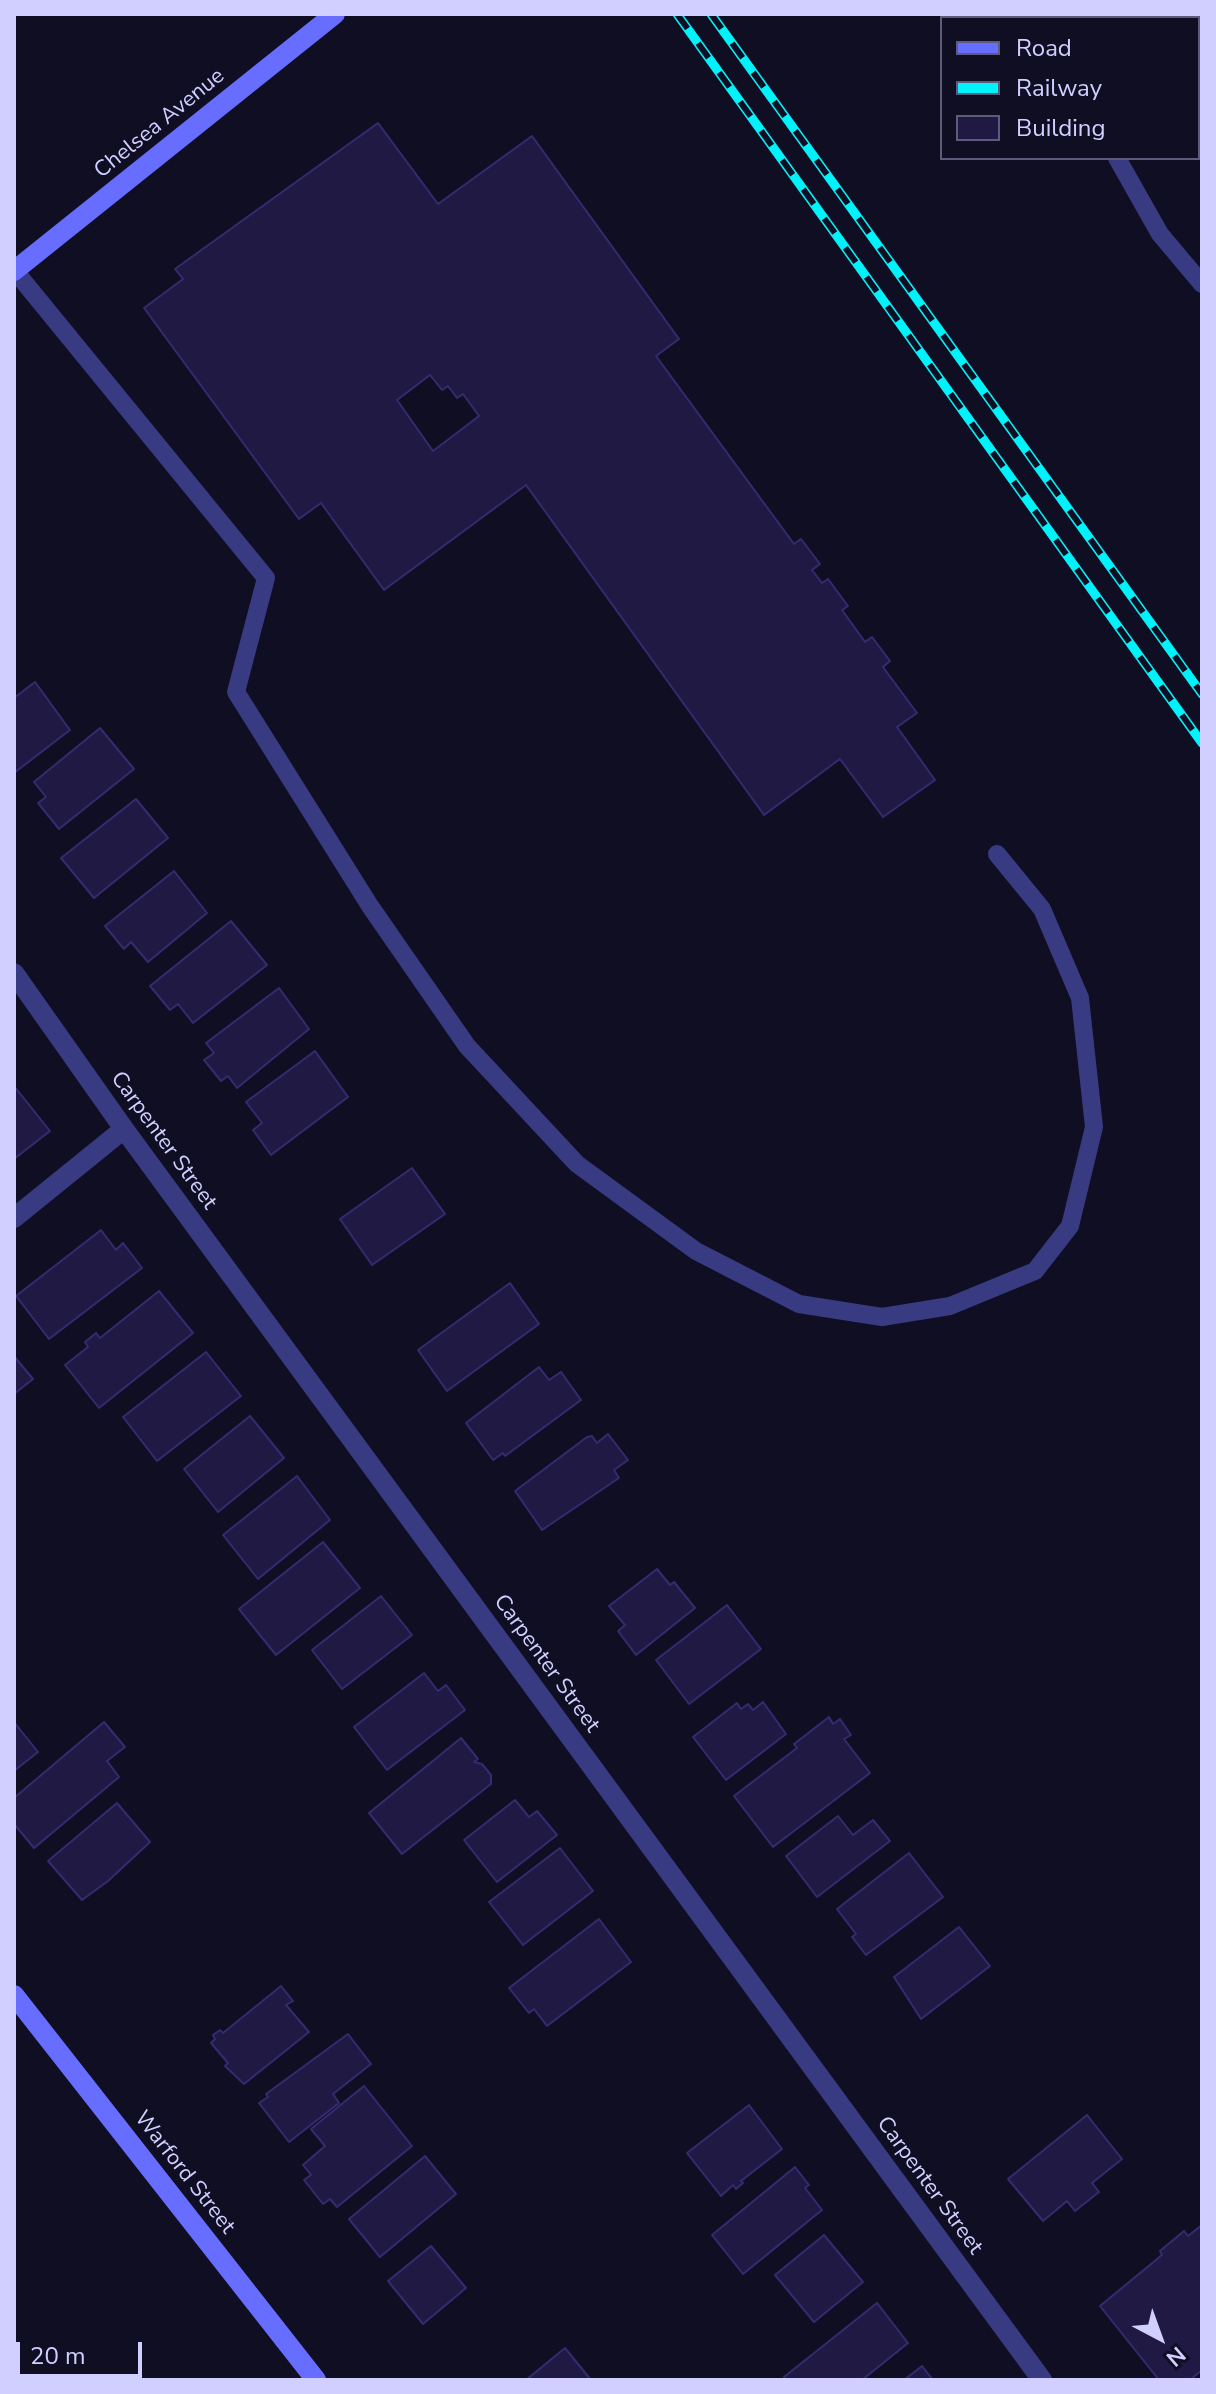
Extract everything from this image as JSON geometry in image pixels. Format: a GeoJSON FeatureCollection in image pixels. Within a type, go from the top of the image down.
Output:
{"type":"FeatureCollection","features":[{"type":"Feature","properties":{"kind":"main road","name":"Chelsea Avenue"},"geometry":{"type":"LineString","coordinates":[[15,271],[335,14]]}},
{"type":"Feature","properties":{"kind":"main road","name":"Warford Street"},"geometry":{"type":"LineString","coordinates":[[14,1995],[316,2380]]}},
{"type":"Feature","properties":{"kind":"street","name":"Carpenter Street"},"geometry":{"type":"LineString","coordinates":[[14,973],[124,1129],[1042,2380]]}},
{"type":"Feature","properties":{"kind":"street"},"geometry":{"type":"LineString","coordinates":[[14,1218],[124,1129]]}},
{"type":"Feature","properties":{"kind":"lane"},"geometry":{"type":"LineString","coordinates":[[1118,160],[1160,234],[1202,284]]}},
{"type":"Feature","properties":{"kind":"lane"},"geometry":{"type":"LineString","coordinates":[[15,271],[266,578],[236,692],[370,906],[458,1033],[577,1164],[696,1251],[799,1304],[882,1317],[950,1306],[1035,1271],[1070,1226],[1094,1127],[1080,998],[1042,909],[997,854]]}},
{"type":"Feature","properties":{"kind":"building"},"geometry":{"type":"Polygon","coordinates":[[[378,123],[438,204],[532,136],[679,339],[656,356],[794,544],[801,539],[820,564],[812,570],[822,583],[828,579],[848,606],[842,610],[865,642],[872,637],[890,661],[883,667],[917,713],[897,727],[935,780],[883,817],[840,759],[764,815],[526,485],[384,590],[321,503],[299,519],[144,308],[183,279],[175,269],[378,123]],[[430,375],[397,400],[433,451],[479,416],[463,394],[457,398],[448,386],[442,390],[430,375]]]}},
{"type":"Feature","properties":{"kind":"building"},"geometry":{"type":"Polygon","coordinates":[[[35,682],[70,730],[14,773],[14,698],[35,682]]]}},
{"type":"Feature","properties":{"kind":"building"},"geometry":{"type":"Polygon","coordinates":[[[100,728],[134,769],[59,829],[38,803],[46,797],[34,782],[100,728]]]}},
{"type":"Feature","properties":{"kind":"building"},"geometry":{"type":"Polygon","coordinates":[[[136,799],[168,838],[94,898],[61,858],[136,799]]]}},
{"type":"Feature","properties":{"kind":"building"},"geometry":{"type":"Polygon","coordinates":[[[174,871],[207,913],[148,962],[131,942],[124,949],[105,926],[174,871]]]}},
{"type":"Feature","properties":{"kind":"building"},"geometry":{"type":"Polygon","coordinates":[[[231,921],[267,965],[193,1023],[178,1004],[170,1010],[150,986],[231,921]]]}},
{"type":"Feature","properties":{"kind":"building"},"geometry":{"type":"Polygon","coordinates":[[[279,988],[309,1029],[237,1088],[228,1076],[221,1081],[204,1060],[214,1053],[206,1043],[279,988]]]}},
{"type":"Feature","properties":{"kind":"building"},"geometry":{"type":"Polygon","coordinates":[[[315,1051],[348,1097],[271,1155],[253,1130],[262,1123],[246,1102],[315,1051]]]}},
{"type":"Feature","properties":{"kind":"building"},"geometry":{"type":"Polygon","coordinates":[[[14,1086],[50,1131],[14,1159],[14,1086]]]}},
{"type":"Feature","properties":{"kind":"building"},"geometry":{"type":"Polygon","coordinates":[[[412,1168],[445,1214],[372,1265],[340,1219],[412,1168]]]}},
{"type":"Feature","properties":{"kind":"building"},"geometry":{"type":"Polygon","coordinates":[[[101,1230],[116,1250],[123,1243],[142,1268],[49,1339],[16,1296],[101,1230]]]}},
{"type":"Feature","properties":{"kind":"building"},"geometry":{"type":"Polygon","coordinates":[[[510,1283],[539,1324],[447,1391],[418,1350],[510,1283]]]}},
{"type":"Feature","properties":{"kind":"building"},"geometry":{"type":"Polygon","coordinates":[[[159,1291],[193,1333],[99,1408],[65,1365],[88,1347],[85,1342],[96,1333],[100,1338],[159,1291]]]}},
{"type":"Feature","properties":{"kind":"building"},"geometry":{"type":"Polygon","coordinates":[[[206,1352],[241,1396],[157,1461],[123,1417],[206,1352]]]}},
{"type":"Feature","properties":{"kind":"building"},"geometry":{"type":"Polygon","coordinates":[[[14,1356],[33,1379],[14,1394],[14,1356]]]}},
{"type":"Feature","properties":{"kind":"building"},"geometry":{"type":"Polygon","coordinates":[[[539,1367],[549,1380],[561,1372],[581,1400],[505,1456],[503,1453],[493,1460],[466,1423],[539,1367]]]}},
{"type":"Feature","properties":{"kind":"building"},"geometry":{"type":"Polygon","coordinates":[[[250,1416],[284,1458],[218,1512],[184,1469],[250,1416]]]}},
{"type":"Feature","properties":{"kind":"building"},"geometry":{"type":"Polygon","coordinates":[[[608,1434],[628,1460],[614,1470],[619,1478],[542,1530],[515,1491],[587,1437],[592,1436],[597,1443],[608,1434]]]}},
{"type":"Feature","properties":{"kind":"building"},"geometry":{"type":"Polygon","coordinates":[[[297,1476],[330,1520],[258,1579],[223,1535],[297,1476]]]}},
{"type":"Feature","properties":{"kind":"building"},"geometry":{"type":"Polygon","coordinates":[[[323,1542],[360,1588],[276,1655],[239,1609],[323,1542]]]}},
{"type":"Feature","properties":{"kind":"building"},"geometry":{"type":"Polygon","coordinates":[[[657,1569],[670,1585],[674,1582],[695,1608],[636,1655],[618,1631],[625,1625],[609,1606],[657,1569]]]}},
{"type":"Feature","properties":{"kind":"building"},"geometry":{"type":"Polygon","coordinates":[[[381,1596],[412,1635],[342,1689],[312,1650],[381,1596]]]}},
{"type":"Feature","properties":{"kind":"building"},"geometry":{"type":"Polygon","coordinates":[[[727,1605],[761,1649],[689,1704],[656,1660],[727,1605]]]}},
{"type":"Feature","properties":{"kind":"building"},"geometry":{"type":"Polygon","coordinates":[[[424,1673],[438,1691],[446,1685],[465,1710],[387,1770],[354,1727],[424,1673]]]}},
{"type":"Feature","properties":{"kind":"building"},"geometry":{"type":"Polygon","coordinates":[[[763,1702],[786,1734],[726,1780],[693,1737],[737,1703],[741,1709],[748,1704],[753,1710],[763,1702]]]}},
{"type":"Feature","properties":{"kind":"building"},"geometry":{"type":"Polygon","coordinates":[[[829,1717],[833,1724],[840,1719],[851,1735],[844,1739],[870,1773],[773,1847],[734,1796],[797,1748],[794,1744],[829,1717]]]}},
{"type":"Feature","properties":{"kind":"building"},"geometry":{"type":"Polygon","coordinates":[[[14,1722],[38,1752],[14,1771],[14,1722]]]}},
{"type":"Feature","properties":{"kind":"building"},"geometry":{"type":"Polygon","coordinates":[[[104,1722],[125,1747],[107,1761],[119,1777],[34,1848],[15,1825],[14,1798],[104,1722]]]}},
{"type":"Feature","properties":{"kind":"building"},"geometry":{"type":"Polygon","coordinates":[[[461,1738],[478,1759],[474,1762],[482,1764],[491,1775],[491,1784],[402,1854],[369,1813],[461,1738]]]}},
{"type":"Feature","properties":{"kind":"building"},"geometry":{"type":"Polygon","coordinates":[[[515,1800],[529,1817],[537,1811],[557,1835],[497,1882],[464,1840],[515,1800]]]}},
{"type":"Feature","properties":{"kind":"building"},"geometry":{"type":"Polygon","coordinates":[[[117,1803],[150,1842],[108,1881],[82,1900],[48,1861],[117,1803]]]}},
{"type":"Feature","properties":{"kind":"building"},"geometry":{"type":"Polygon","coordinates":[[[838,1816],[853,1835],[873,1820],[890,1841],[817,1897],[786,1856],[838,1816]]]}},
{"type":"Feature","properties":{"kind":"building"},"geometry":{"type":"Polygon","coordinates":[[[560,1848],[593,1891],[523,1945],[489,1902],[560,1848]]]}},
{"type":"Feature","properties":{"kind":"building"},"geometry":{"type":"Polygon","coordinates":[[[909,1853],[943,1897],[866,1955],[852,1937],[856,1934],[837,1909],[909,1853]]]}},
{"type":"Feature","properties":{"kind":"building"},"geometry":{"type":"Polygon","coordinates":[[[599,1919],[631,1962],[547,2026],[534,2009],[529,2013],[509,1988],[599,1919]]]}},
{"type":"Feature","properties":{"kind":"building"},"geometry":{"type":"Polygon","coordinates":[[[959,1927],[990,1966],[921,2019],[894,1977],[959,1927]]]}},
{"type":"Feature","properties":{"kind":"building"},"geometry":{"type":"Polygon","coordinates":[[[281,1986],[293,2001],[286,2005],[309,2032],[244,2084],[225,2066],[228,2063],[211,2043],[215,2039],[213,2035],[220,2030],[223,2033],[281,1986]]]}},
{"type":"Feature","properties":{"kind":"building"},"geometry":{"type":"Polygon","coordinates":[[[348,2034],[371,2064],[333,2094],[339,2103],[289,2142],[259,2103],[268,2097],[266,2094],[348,2034]]]}},
{"type":"Feature","properties":{"kind":"building"},"geometry":{"type":"Polygon","coordinates":[[[364,2086],[412,2146],[337,2207],[330,2199],[323,2204],[304,2180],[311,2175],[303,2165],[325,2146],[311,2129],[364,2086]]]}},
{"type":"Feature","properties":{"kind":"building"},"geometry":{"type":"Polygon","coordinates":[[[749,2105],[782,2149],[741,2181],[743,2183],[736,2189],[733,2185],[721,2196],[687,2153],[749,2105]]]}},
{"type":"Feature","properties":{"kind":"building"},"geometry":{"type":"Polygon","coordinates":[[[1087,2115],[1122,2159],[1092,2183],[1099,2192],[1075,2211],[1067,2201],[1043,2221],[1008,2179],[1087,2115]]]}},
{"type":"Feature","properties":{"kind":"building"},"geometry":{"type":"Polygon","coordinates":[[[425,2156],[456,2194],[380,2257],[349,2219],[425,2156]]]}},
{"type":"Feature","properties":{"kind":"building"},"geometry":{"type":"Polygon","coordinates":[[[795,2167],[809,2185],[805,2188],[822,2210],[743,2274],[712,2235],[795,2167]]]}},
{"type":"Feature","properties":{"kind":"building"},"geometry":{"type":"Polygon","coordinates":[[[1202,2225],[1202,2370],[1190,2380],[1159,2380],[1100,2306],[1162,2255],[1160,2251],[1184,2231],[1188,2236],[1202,2225]]]}},
{"type":"Feature","properties":{"kind":"building"},"geometry":{"type":"Polygon","coordinates":[[[824,2235],[863,2282],[814,2322],[775,2275],[824,2235]]]}},
{"type":"Feature","properties":{"kind":"building"},"geometry":{"type":"Polygon","coordinates":[[[431,2246],[466,2288],[423,2324],[388,2281],[431,2246]]]}},
{"type":"Feature","properties":{"kind":"building"},"geometry":{"type":"Polygon","coordinates":[[[877,2303],[908,2343],[862,2380],[787,2380],[784,2377],[877,2303]]]}},
{"type":"Feature","properties":{"kind":"building"},"geometry":{"type":"Polygon","coordinates":[[[565,2348],[591,2380],[526,2380],[565,2348]]]}},
{"type":"Feature","properties":{"kind":"building"},"geometry":{"type":"Polygon","coordinates":[[[922,2366],[933,2380],[904,2380],[922,2366]]]}},
{"type":"Feature","properties":{"kind":"railway"},"geometry":{"type":"LineString","coordinates":[[677,14],[1202,743]]}},
{"type":"Feature","properties":{"kind":"railway"},"geometry":{"type":"LineString","coordinates":[[711,14],[1202,694]]}}]}
